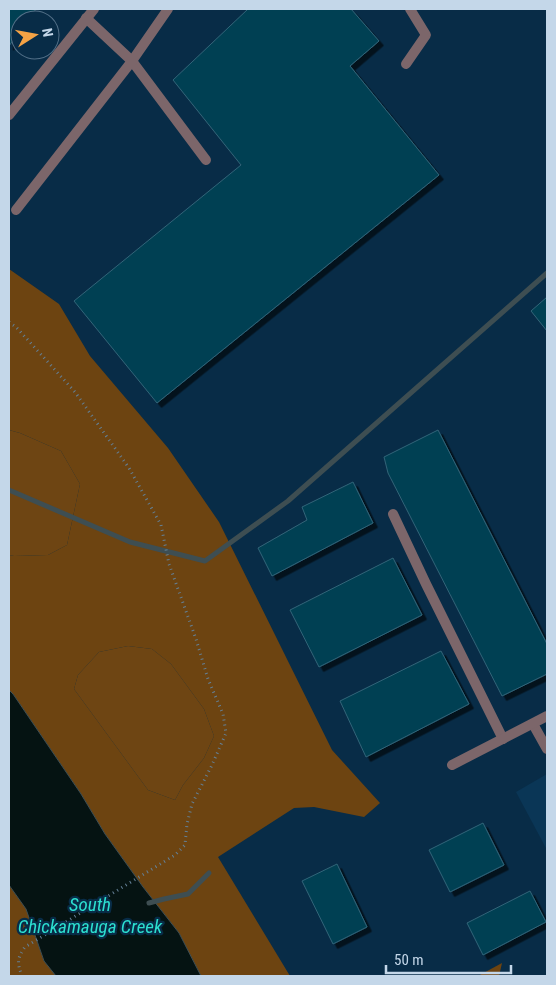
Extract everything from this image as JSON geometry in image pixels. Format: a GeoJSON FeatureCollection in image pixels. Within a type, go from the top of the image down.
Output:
{"type":"FeatureCollection","features":[{"type":"Feature","properties":{"kind":"street"},"geometry":{"type":"LineString","coordinates":[[9,116],[94,9]]}},
{"type":"Feature","properties":{"kind":"street"},"geometry":{"type":"LineString","coordinates":[[16,210],[132,61],[168,9]]}},
{"type":"Feature","properties":{"kind":"street"},"geometry":{"type":"LineString","coordinates":[[406,64],[426,35],[410,9]]}},
{"type":"Feature","properties":{"kind":"street"},"geometry":{"type":"LineString","coordinates":[[86,18],[132,61],[206,160]]}},
{"type":"Feature","properties":{"kind":"street"},"geometry":{"type":"LineString","coordinates":[[393,514],[503,739]]}},
{"type":"Feature","properties":{"kind":"street"},"geometry":{"type":"LineString","coordinates":[[452,765],[547,716]]}},
{"type":"Feature","properties":{"kind":"street"},"geometry":{"type":"LineString","coordinates":[[533,724],[547,750]]}},
{"type":"Feature","properties":{"kind":"path"},"geometry":{"type":"LineString","coordinates":[[9,322],[16,327],[75,392],[129,468],[161,525],[169,564],[208,679],[223,714],[226,732],[192,804],[186,824],[185,846],[175,855],[25,947],[19,956],[18,967],[22,976]]}},
{"type":"Feature","properties":{"kind":"shaded area"},"geometry":{"type":"Polygon","coordinates":[[[9,269],[59,304],[90,356],[168,448],[219,522],[332,750],[380,803],[364,817],[314,807],[294,808],[218,857],[290,976],[201,976],[179,933],[105,834],[81,794],[9,690],[9,555],[48,555],[67,545],[80,484],[61,451],[9,430],[9,269]],[[128,646],[99,652],[78,675],[74,689],[148,790],[175,800],[183,785],[204,758],[214,736],[204,709],[171,664],[152,649],[128,646]]]}},
{"type":"Feature","properties":{"kind":"shaded area"},"geometry":{"type":"Polygon","coordinates":[[[9,430],[61,451],[80,484],[67,545],[48,555],[9,555],[9,430]]]}},
{"type":"Feature","properties":{"kind":"shaded area"},"geometry":{"type":"Polygon","coordinates":[[[128,646],[152,649],[171,664],[204,709],[214,736],[204,758],[183,785],[175,800],[148,790],[74,689],[78,675],[99,652],[128,646]]]}},
{"type":"Feature","properties":{"kind":"shaded area"},"geometry":{"type":"Polygon","coordinates":[[[547,774],[547,850],[516,792],[547,774]]]}},
{"type":"Feature","properties":{"kind":"shaded area"},"geometry":{"type":"Polygon","coordinates":[[[9,885],[26,908],[44,961],[56,976],[9,976],[9,885]]]}},
{"type":"Feature","properties":{"kind":"shaded area"},"geometry":{"type":"Polygon","coordinates":[[[502,963],[499,976],[478,976],[502,963]]]}},
{"type":"Feature","properties":{"kind":"water","name":"South Chickamauga Creek"},"geometry":{"type":"Polygon","coordinates":[[[9,690],[81,794],[105,834],[179,933],[201,976],[56,976],[44,961],[26,909],[9,885],[9,690]]]}},
{"type":"Feature","properties":{"kind":"building"},"geometry":{"type":"Polygon","coordinates":[[[9,9],[36,9],[10,10],[9,46],[9,9]]]}},
{"type":"Feature","properties":{"kind":"building"},"geometry":{"type":"Polygon","coordinates":[[[248,9],[351,9],[379,41],[350,66],[439,175],[157,403],[74,301],[241,165],[173,80],[248,9]]]}},
{"type":"Feature","properties":{"kind":"building"},"geometry":{"type":"Polygon","coordinates":[[[547,297],[547,331],[531,311],[547,297]]]}},
{"type":"Feature","properties":{"kind":"building"},"geometry":{"type":"Polygon","coordinates":[[[438,430],[547,644],[547,674],[502,696],[388,473],[384,457],[438,430]]]}},
{"type":"Feature","properties":{"kind":"building"},"geometry":{"type":"Polygon","coordinates":[[[353,482],[373,523],[272,576],[258,548],[307,520],[302,507],[353,482]]]}},
{"type":"Feature","properties":{"kind":"building"},"geometry":{"type":"Polygon","coordinates":[[[393,558],[422,615],[319,667],[290,610],[393,558]]]}},
{"type":"Feature","properties":{"kind":"building"},"geometry":{"type":"Polygon","coordinates":[[[441,651],[469,704],[366,757],[340,701],[441,651]]]}},
{"type":"Feature","properties":{"kind":"building"},"geometry":{"type":"Polygon","coordinates":[[[483,823],[504,865],[450,892],[429,850],[483,823]]]}},
{"type":"Feature","properties":{"kind":"building"},"geometry":{"type":"Polygon","coordinates":[[[337,864],[367,927],[333,944],[302,881],[337,864]]]}},
{"type":"Feature","properties":{"kind":"building"},"geometry":{"type":"Polygon","coordinates":[[[530,891],[546,922],[483,955],[467,923],[530,891]]]}},
{"type":"Feature","properties":{"kind":"waterway"},"geometry":{"type":"LineString","coordinates":[[9,490],[130,542],[205,561],[288,501],[547,273]]}},
{"type":"Feature","properties":{"kind":"waterway"},"geometry":{"type":"LineString","coordinates":[[149,903],[188,894],[209,873]]}}]}
